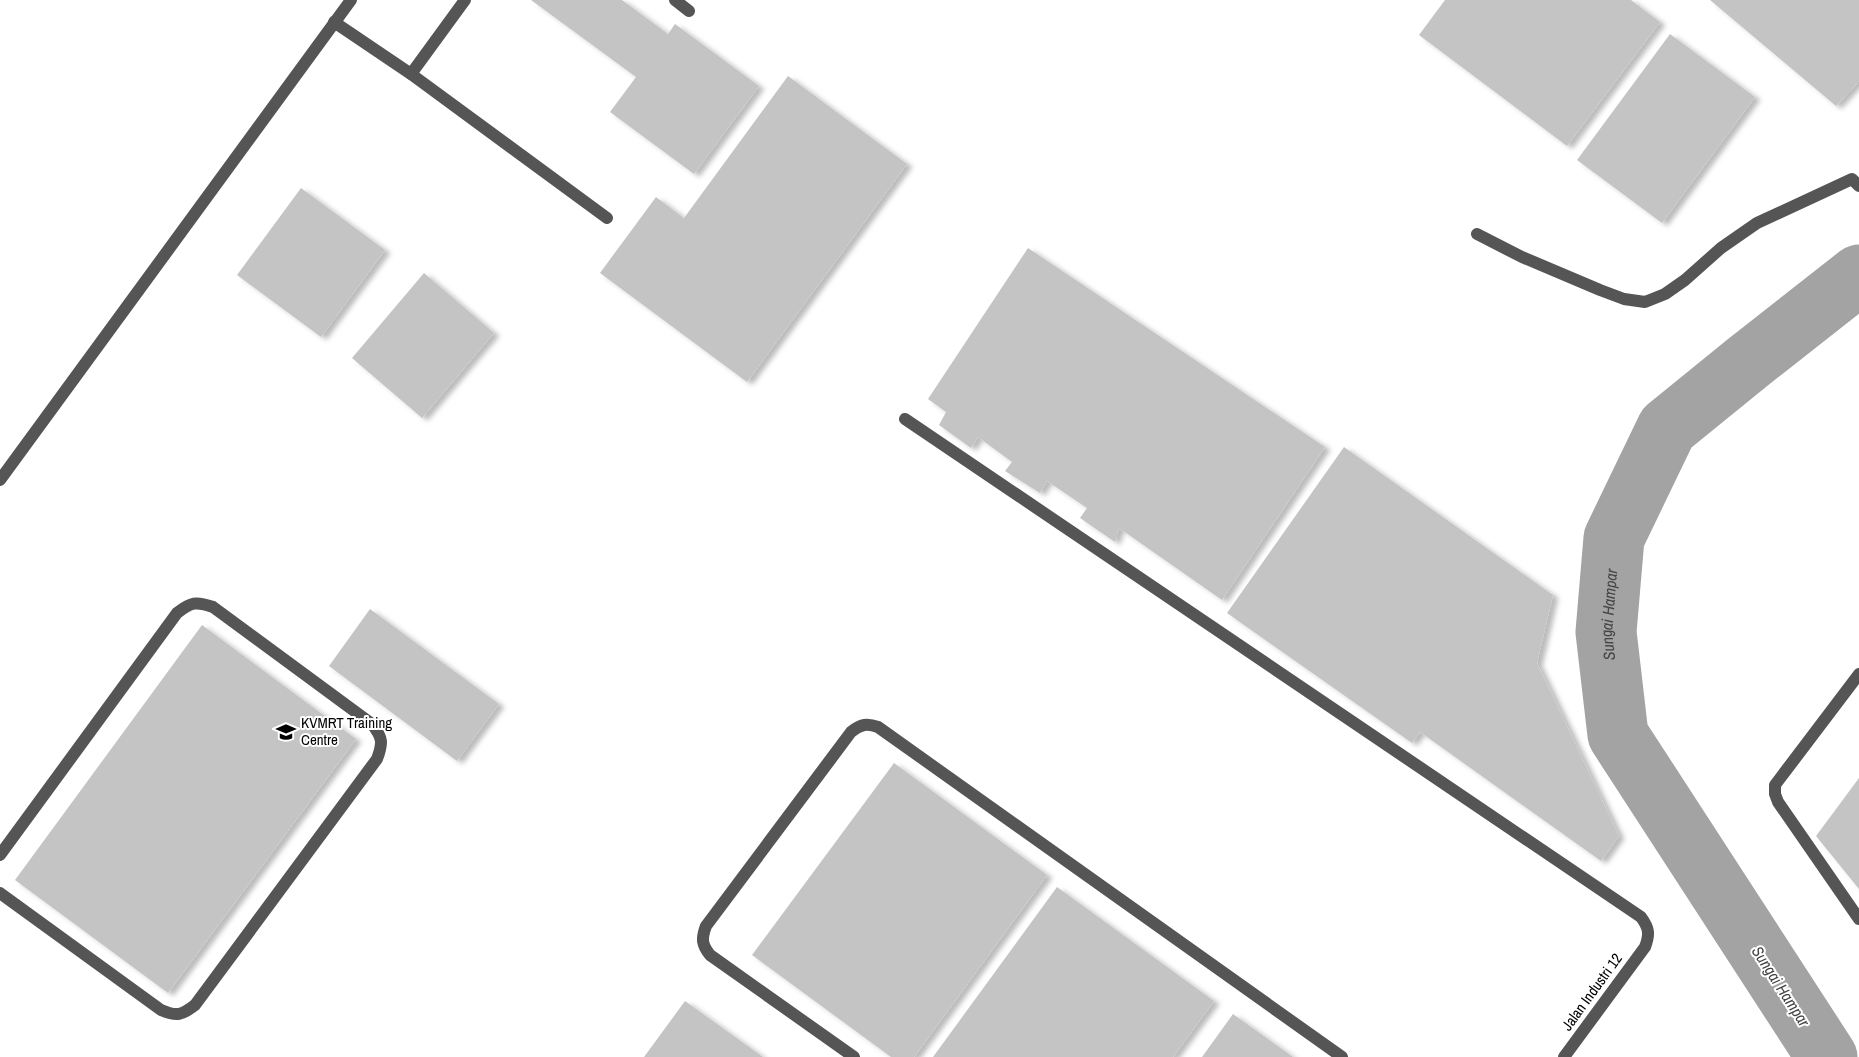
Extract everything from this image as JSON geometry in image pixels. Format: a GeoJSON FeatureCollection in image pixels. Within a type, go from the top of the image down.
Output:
{"type":"FeatureCollection","features":[{"type":"Feature","properties":{"kind":"street"},"geometry":{"type":"LineString","coordinates":[[0,480],[351,0]]}},
{"type":"Feature","properties":{"kind":"street"},"geometry":{"type":"LineString","coordinates":[[411,74],[465,0]]}},
{"type":"Feature","properties":{"kind":"street"},"geometry":{"type":"LineString","coordinates":[[675,0],[689,11]]}},
{"type":"Feature","properties":{"kind":"street"},"geometry":{"type":"LineString","coordinates":[[334,22],[411,74],[607,218]]}},
{"type":"Feature","properties":{"kind":"street"},"geometry":{"type":"LineString","coordinates":[[1477,234],[1522,257],[1600,290],[1624,299],[1645,302],[1665,294],[1685,280],[1721,248],[1758,223],[1857,180]]}},
{"type":"Feature","properties":{"kind":"street","name":"Jalan Industri 12"},"geometry":{"type":"LineString","coordinates":[[905,419],[1641,917],[1647,926],[1650,936],[1645,946],[1564,1057]]}},
{"type":"Feature","properties":{"kind":"street"},"geometry":{"type":"LineString","coordinates":[[0,854],[177,613],[188,604],[200,602],[213,607],[372,724],[380,734],[382,747],[377,759],[195,1005],[185,1013],[172,1015],[161,1010],[0,893]]}},
{"type":"Feature","properties":{"kind":"street"},"geometry":{"type":"LineString","coordinates":[[1859,674],[1775,785],[1775,794],[1778,802],[1859,919]]}},
{"type":"Feature","properties":{"kind":"street"},"geometry":{"type":"LineString","coordinates":[[854,1057],[710,955],[704,947],[702,936],[706,926],[851,732],[859,726],[868,724],[878,727],[1342,1057]]}},
{"type":"Feature","properties":{"kind":"building"},"geometry":{"type":"Polygon","coordinates":[[[531,0],[622,0],[668,34],[675,24],[759,86],[694,174],[610,112],[636,77],[531,0]]]}},
{"type":"Feature","properties":{"kind":"building"},"geometry":{"type":"Polygon","coordinates":[[[1445,0],[1631,0],[1660,22],[1567,146],[1419,35],[1445,0]]]}},
{"type":"Feature","properties":{"kind":"building"},"geometry":{"type":"Polygon","coordinates":[[[1710,0],[1859,0],[1859,81],[1836,106],[1710,0]]]}},
{"type":"Feature","properties":{"kind":"building"},"geometry":{"type":"Polygon","coordinates":[[[1670,34],[1755,97],[1662,223],[1577,160],[1670,34]]]}},
{"type":"Feature","properties":{"kind":"building"},"geometry":{"type":"Polygon","coordinates":[[[788,76],[907,164],[747,382],[600,273],[656,197],[684,218],[788,76]]]}},
{"type":"Feature","properties":{"kind":"building"},"geometry":{"type":"Polygon","coordinates":[[[301,188],[385,250],[321,337],[237,275],[301,188]]]}},
{"type":"Feature","properties":{"kind":"building"},"geometry":{"type":"Polygon","coordinates":[[[1028,248],[1325,447],[1222,600],[1119,528],[1115,542],[1080,518],[1087,508],[1047,481],[1040,493],[1005,471],[1012,462],[978,437],[971,448],[939,425],[946,412],[928,399],[1028,248]]]}},
{"type":"Feature","properties":{"kind":"building"},"geometry":{"type":"Polygon","coordinates":[[[424,273],[494,333],[422,418],[352,358],[424,273]]]}},
{"type":"Feature","properties":{"kind":"building"},"geometry":{"type":"Polygon","coordinates":[[[1344,447],[1553,595],[1537,663],[1619,836],[1601,861],[1420,732],[1412,743],[1227,613],[1344,447]]]}},
{"type":"Feature","properties":{"kind":"building"},"geometry":{"type":"Polygon","coordinates":[[[370,609],[499,704],[457,761],[329,666],[370,609]]]}},
{"type":"Feature","properties":{"kind":"building"},"geometry":{"type":"Polygon","coordinates":[[[202,625],[356,739],[168,993],[15,880],[202,625]]]}},
{"type":"Feature","properties":{"kind":"building"},"geometry":{"type":"Polygon","coordinates":[[[894,763],[1047,875],[914,1057],[891,1057],[752,955],[894,763]]]}},
{"type":"Feature","properties":{"kind":"building"},"geometry":{"type":"Polygon","coordinates":[[[1859,778],[1859,889],[1816,836],[1859,778]]]}},
{"type":"Feature","properties":{"kind":"building"},"geometry":{"type":"Polygon","coordinates":[[[1057,887],[1214,1001],[1173,1057],[933,1057],[1057,887]]]}},
{"type":"Feature","properties":{"kind":"building"},"geometry":{"type":"Polygon","coordinates":[[[685,1001],[763,1057],[644,1057],[685,1001]]]}},
{"type":"Feature","properties":{"kind":"building"},"geometry":{"type":"Polygon","coordinates":[[[1233,1014],[1293,1057],[1202,1057],[1233,1014]]]}},
{"type":"Feature","properties":{"kind":"waterway","name":"Sungai Hampar"},"geometry":{"type":"LineString","coordinates":[[1827,1057],[1618,735],[1606,632],[1614,538],[1667,428],[1859,275]]}},
{"type":"Feature","properties":{"kind":"place","name":"KVMRT Training Centre"},"geometry":{"type":"Point","coordinates":[286,732]}}]}
